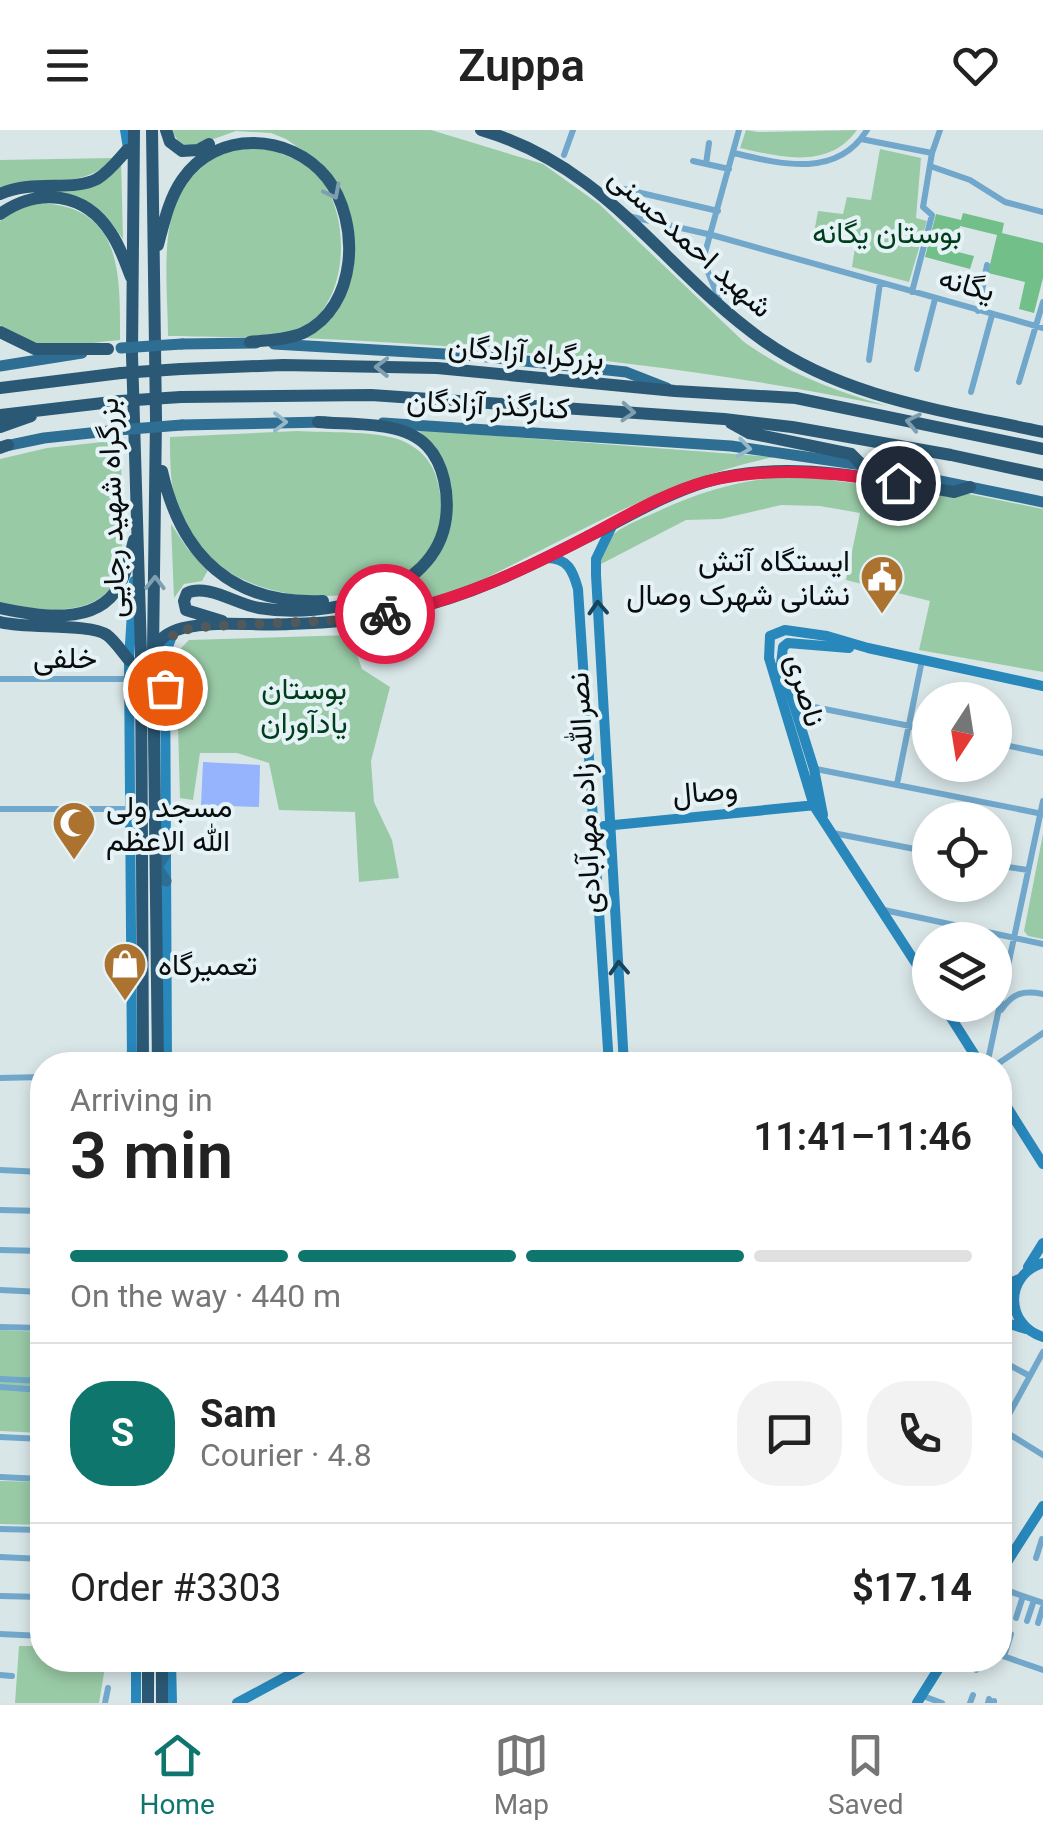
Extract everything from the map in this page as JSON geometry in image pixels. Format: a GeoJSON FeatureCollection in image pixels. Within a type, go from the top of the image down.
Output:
{"type":"FeatureCollection","features":[{"type":"Feature","properties":{"kind":"highway","name":"بزرگراه شهید رجایی"},"geometry":{"type":"LineString","coordinates":[[134,130],[130,157],[137,528],[136,809],[143,1052]]}},
{"type":"Feature","properties":{"kind":"highway","name":"بزرگراه شهید رجایی"},"geometry":{"type":"LineString","coordinates":[[152,130],[158,1052]]}},
{"type":"Feature","properties":{"kind":"highway"},"geometry":{"type":"LineString","coordinates":[[166,130],[170,142],[182,151],[246,135],[279,141],[315,165],[336,194],[347,237],[347,272],[341,296],[326,318],[292,336],[250,342]]}},
{"type":"Feature","properties":{"kind":"highway","name":"شهید احمدحسنی"},"geometry":{"type":"LineString","coordinates":[[482,130],[537,150],[587,182],[728,313],[776,349],[835,381],[886,398],[1043,432]]}},
{"type":"Feature","properties":{"kind":"highway"},"geometry":{"type":"LineString","coordinates":[[154,262],[170,200],[183,177],[201,158],[224,146],[248,141],[290,149]]}},
{"type":"Feature","properties":{"kind":"highway"},"geometry":{"type":"LineString","coordinates":[[0,194],[23,186],[96,180],[130,157]]}},
{"type":"Feature","properties":{"kind":"highway"},"geometry":{"type":"LineString","coordinates":[[0,214],[22,201],[45,196],[81,204],[104,222],[114,236],[133,283]]}},
{"type":"Feature","properties":{"kind":"highway"},"geometry":{"type":"LineString","coordinates":[[0,332],[35,349],[115,349]]}},
{"type":"Feature","properties":{"kind":"highway","name":"بزرگراه آزادگان"},"geometry":{"type":"LineString","coordinates":[[0,388],[121,373],[283,365],[437,368],[675,391],[796,398],[1043,448]]}},
{"type":"Feature","properties":{"kind":"highway","name":"بزرگراه آزادگان"},"geometry":{"type":"LineString","coordinates":[[0,415],[182,396],[371,396],[724,419],[792,427],[1043,475]]}},
{"type":"Feature","properties":{"kind":"highway"},"geometry":{"type":"LineString","coordinates":[[0,427],[59,407]]}},
{"type":"Feature","properties":{"kind":"highway"},"geometry":{"type":"LineString","coordinates":[[724,419],[749,433],[851,454],[862,465]]}},
{"type":"Feature","properties":{"kind":"highway"},"geometry":{"type":"LineString","coordinates":[[234,624],[186,610],[185,597],[200,589],[245,605],[282,610],[324,608],[366,598],[410,577],[434,551],[447,512],[441,470],[429,448],[416,437],[385,428],[318,422]]}},
{"type":"Feature","properties":{"kind":"highway"},"geometry":{"type":"LineString","coordinates":[[156,448],[175,519],[193,547],[214,569],[240,585],[278,598],[366,598]]}},
{"type":"Feature","properties":{"kind":"highway","name":"کنارگذر آزادگان"},"geometry":{"type":"LineString","coordinates":[[175,631],[234,624],[350,620],[404,611],[504,577],[662,498],[706,482],[773,472],[869,478],[954,492],[970,487]]}},
{"type":"Feature","properties":{"kind":"highway"},"geometry":{"type":"LineString","coordinates":[[0,608],[63,615],[85,613],[102,605],[123,578],[137,528]]}},
{"type":"Feature","properties":{"kind":"highway"},"geometry":{"type":"LineString","coordinates":[[0,622],[99,631],[111,638],[129,660]]}},
{"type":"Feature","properties":{"kind":"highway"},"geometry":{"type":"LineString","coordinates":[[153,652],[162,638],[175,631]]}},
{"type":"Feature","properties":{"kind":"highway"},"geometry":{"type":"LineString","coordinates":[[148,1672],[148,1703]]}},
{"type":"Feature","properties":{"kind":"highway"},"geometry":{"type":"LineString","coordinates":[[162,1672],[162,1703]]}},
{"type":"Feature","properties":{"kind":"main road","name":"کنارگذر آزادگان"},"geometry":{"type":"LineString","coordinates":[[115,349],[250,342],[479,356],[626,372],[675,391]]}},
{"type":"Feature","properties":{"kind":"main road"},"geometry":{"type":"LineString","coordinates":[[0,366],[115,349]]}},
{"type":"Feature","properties":{"kind":"main road","name":"کنارگذر آزادگان"},"geometry":{"type":"LineString","coordinates":[[3,447],[182,425],[427,424],[730,446],[862,465],[1043,502]]}},
{"type":"Feature","properties":{"kind":"main road"},"geometry":{"type":"LineString","coordinates":[[166,853],[157,868],[166,881]]}},
{"type":"Feature","properties":{"kind":"street"},"geometry":{"type":"LineString","coordinates":[[125,130],[130,157]]}},
{"type":"Feature","properties":{"kind":"street"},"geometry":{"type":"LineString","coordinates":[[564,155],[573,130]]}},
{"type":"Feature","properties":{"kind":"street"},"geometry":{"type":"LineString","coordinates":[[728,313],[711,284],[703,260],[740,130]]}},
{"type":"Feature","properties":{"kind":"street"},"geometry":{"type":"LineString","coordinates":[[734,153],[789,166],[815,164],[847,152],[867,130]]}},
{"type":"Feature","properties":{"kind":"street"},"geometry":{"type":"LineString","coordinates":[[912,292],[932,215],[923,208],[940,130]]}},
{"type":"Feature","properties":{"kind":"street"},"geometry":{"type":"LineString","coordinates":[[860,139],[932,153]]}},
{"type":"Feature","properties":{"kind":"street"},"geometry":{"type":"LineString","coordinates":[[706,164],[709,143]]}},
{"type":"Feature","properties":{"kind":"street"},"geometry":{"type":"LineString","coordinates":[[693,161],[729,169]]}},
{"type":"Feature","properties":{"kind":"street"},"geometry":{"type":"LineString","coordinates":[[930,166],[970,180],[1005,202],[1043,212]]}},
{"type":"Feature","properties":{"kind":"street"},"geometry":{"type":"LineString","coordinates":[[624,189],[718,211]]}},
{"type":"Feature","properties":{"kind":"street","name":"یگانه"},"geometry":{"type":"LineString","coordinates":[[627,216],[712,234],[1041,329]]}},
{"type":"Feature","properties":{"kind":"street"},"geometry":{"type":"LineString","coordinates":[[978,311],[986,265]]}},
{"type":"Feature","properties":{"kind":"street"},"geometry":{"type":"LineString","coordinates":[[869,360],[880,283]]}},
{"type":"Feature","properties":{"kind":"street"},"geometry":{"type":"LineString","coordinates":[[917,369],[936,298]]}},
{"type":"Feature","properties":{"kind":"street"},"geometry":{"type":"LineString","coordinates":[[1019,382],[1041,329],[1043,302]]}},
{"type":"Feature","properties":{"kind":"street"},"geometry":{"type":"LineString","coordinates":[[970,392],[992,315]]}},
{"type":"Feature","properties":{"kind":"street","name":"نصرالله زاده مهرآبادی"},"geometry":{"type":"LineString","coordinates":[[614,523],[596,559],[596,575],[623,1052]]}},
{"type":"Feature","properties":{"kind":"street"},"geometry":{"type":"LineString","coordinates":[[132,1052],[136,809],[129,660],[137,528]]}},
{"type":"Feature","properties":{"kind":"street","name":"نصرالله زاده مهرآبادی"},"geometry":{"type":"LineString","coordinates":[[541,558],[562,560],[572,569],[578,589],[608,1052]]}},
{"type":"Feature","properties":{"kind":"street","name":"ناصری"},"geometry":{"type":"LineString","coordinates":[[868,648],[827,636],[785,630],[770,636],[769,658],[820,809],[912,957]]}},
{"type":"Feature","properties":{"kind":"street"},"geometry":{"type":"LineString","coordinates":[[168,1052],[165,655],[175,631]]}},
{"type":"Feature","properties":{"kind":"street","name":"ناصری"},"geometry":{"type":"LineString","coordinates":[[820,809],[814,769],[781,664],[783,646],[798,642],[868,648]]}},
{"type":"Feature","properties":{"kind":"street"},"geometry":{"type":"LineString","coordinates":[[868,648],[1043,686]]}},
{"type":"Feature","properties":{"kind":"street"},"geometry":{"type":"LineString","coordinates":[[897,784],[922,660]]}},
{"type":"Feature","properties":{"kind":"street","name":"خلفی"},"geometry":{"type":"LineString","coordinates":[[0,679],[129,679]]}},
{"type":"Feature","properties":{"kind":"street"},"geometry":{"type":"LineString","coordinates":[[794,703],[912,726]]}},
{"type":"Feature","properties":{"kind":"street"},"geometry":{"type":"LineString","coordinates":[[1012,747],[1043,753]]}},
{"type":"Feature","properties":{"kind":"street"},"geometry":{"type":"LineString","coordinates":[[814,769],[1042,813]]}},
{"type":"Feature","properties":{"kind":"street"},"geometry":{"type":"LineString","coordinates":[[1012,948],[1043,801]]}},
{"type":"Feature","properties":{"kind":"street"},"geometry":{"type":"LineString","coordinates":[[0,809],[136,809]]}},
{"type":"Feature","properties":{"kind":"street","name":"وصال"},"geometry":{"type":"LineString","coordinates":[[593,827],[820,809]]}},
{"type":"Feature","properties":{"kind":"street"},"geometry":{"type":"LineString","coordinates":[[833,832],[912,848]]}},
{"type":"Feature","properties":{"kind":"street"},"geometry":{"type":"LineString","coordinates":[[1012,867],[1028,870]]}},
{"type":"Feature","properties":{"kind":"street"},"geometry":{"type":"LineString","coordinates":[[882,910],[1043,944]]}},
{"type":"Feature","properties":{"kind":"street"},"geometry":{"type":"LineString","coordinates":[[1012,998],[1029,991],[1043,994]]}},
{"type":"Feature","properties":{"kind":"street"},"geometry":{"type":"LineString","coordinates":[[955,1022],[975,1052]]}},
{"type":"Feature","properties":{"kind":"street"},"geometry":{"type":"LineString","coordinates":[[988,1052],[996,1022]]}},
{"type":"Feature","properties":{"kind":"street"},"geometry":{"type":"LineString","coordinates":[[1012,1054],[1043,1032]]}},
{"type":"Feature","properties":{"kind":"street"},"geometry":{"type":"LineString","coordinates":[[0,1078],[30,1078]]}},
{"type":"Feature","properties":{"kind":"street"},"geometry":{"type":"LineString","coordinates":[[1012,1115],[1043,1164]]}},
{"type":"Feature","properties":{"kind":"street"},"geometry":{"type":"LineString","coordinates":[[1024,1134],[1043,1153]]}},
{"type":"Feature","properties":{"kind":"street"},"geometry":{"type":"LineString","coordinates":[[0,1170],[30,1171]]}},
{"type":"Feature","properties":{"kind":"street"},"geometry":{"type":"LineString","coordinates":[[0,1210],[30,1211]]}},
{"type":"Feature","properties":{"kind":"street"},"geometry":{"type":"LineString","coordinates":[[1039,1260],[1043,1231]]}},
{"type":"Feature","properties":{"kind":"street"},"geometry":{"type":"LineString","coordinates":[[1012,1281],[1039,1260],[1043,1243]]}},
{"type":"Feature","properties":{"kind":"street"},"geometry":{"type":"LineString","coordinates":[[0,1250],[30,1251]]}},
{"type":"Feature","properties":{"kind":"street"},"geometry":{"type":"LineString","coordinates":[[1022,1276],[1013,1295],[1013,1308],[1026,1329]]}},
{"type":"Feature","properties":{"kind":"street"},"geometry":{"type":"LineString","coordinates":[[0,1290],[30,1291]]}},
{"type":"Feature","properties":{"kind":"street"},"geometry":{"type":"LineString","coordinates":[[1012,1325],[1041,1338]]}},
{"type":"Feature","properties":{"kind":"street"},"geometry":{"type":"LineString","coordinates":[[0,1328],[30,1328]]}},
{"type":"Feature","properties":{"kind":"street"},"geometry":{"type":"LineString","coordinates":[[1012,1409],[1043,1352]]}},
{"type":"Feature","properties":{"kind":"street"},"geometry":{"type":"LineString","coordinates":[[1012,1366],[1030,1376]]}},
{"type":"Feature","properties":{"kind":"street"},"geometry":{"type":"LineString","coordinates":[[0,1379],[30,1381]]}},
{"type":"Feature","properties":{"kind":"street"},"geometry":{"type":"LineString","coordinates":[[0,1388],[30,1389]]}},
{"type":"Feature","properties":{"kind":"street"},"geometry":{"type":"LineString","coordinates":[[1012,1436],[1043,1454]]}},
{"type":"Feature","properties":{"kind":"street"},"geometry":{"type":"LineString","coordinates":[[0,1437],[30,1438]]}},
{"type":"Feature","properties":{"kind":"street"},"geometry":{"type":"LineString","coordinates":[[0,1477],[30,1478]]}},
{"type":"Feature","properties":{"kind":"street"},"geometry":{"type":"LineString","coordinates":[[1012,1556],[1043,1506]]}},
{"type":"Feature","properties":{"kind":"street"},"geometry":{"type":"LineString","coordinates":[[0,1529],[30,1530]]}},
{"type":"Feature","properties":{"kind":"street"},"geometry":{"type":"LineString","coordinates":[[1026,1534],[1043,1539],[1036,1558]]}},
{"type":"Feature","properties":{"kind":"street"},"geometry":{"type":"LineString","coordinates":[[0,1556],[30,1557]]}},
{"type":"Feature","properties":{"kind":"street"},"geometry":{"type":"LineString","coordinates":[[1012,1592],[1043,1606],[1038,1623]]}},
{"type":"Feature","properties":{"kind":"street"},"geometry":{"type":"LineString","coordinates":[[0,1596],[30,1597]]}},
{"type":"Feature","properties":{"kind":"street"},"geometry":{"type":"LineString","coordinates":[[1016,1618],[1023,1596]]}},
{"type":"Feature","properties":{"kind":"street"},"geometry":{"type":"LineString","coordinates":[[1027,1621],[1034,1600]]}},
{"type":"Feature","properties":{"kind":"street"},"geometry":{"type":"LineString","coordinates":[[0,1634],[30,1635]]}},
{"type":"Feature","properties":{"kind":"street"},"geometry":{"type":"LineString","coordinates":[[1012,1659],[1043,1670]]}},
{"type":"Feature","properties":{"kind":"street"},"geometry":{"type":"LineString","coordinates":[[136,1672],[136,1703]]}},
{"type":"Feature","properties":{"kind":"street"},"geometry":{"type":"LineString","coordinates":[[172,1672],[172,1703]]}},
{"type":"Feature","properties":{"kind":"street"},"geometry":{"type":"LineString","coordinates":[[237,1703],[294,1672]]}},
{"type":"Feature","properties":{"kind":"street"},"geometry":{"type":"LineString","coordinates":[[936,1672],[919,1699],[942,1703]]}},
{"type":"Feature","properties":{"kind":"street"},"geometry":{"type":"LineString","coordinates":[[0,1675],[12,1676]]}},
{"type":"Feature","properties":{"kind":"street"},"geometry":{"type":"LineString","coordinates":[[105,1703],[108,1688]]}},
{"type":"Feature","properties":{"kind":"green space"},"geometry":{"type":"Polygon","coordinates":[[[171,130],[431,130],[543,164],[599,204],[744,342],[813,380],[887,406],[742,380],[596,360],[450,346],[303,338],[331,319],[350,284],[352,245],[321,163],[271,133],[236,131],[194,146],[181,145],[171,130]]]}},
{"type":"Feature","properties":{"kind":"green space"},"geometry":{"type":"Polygon","coordinates":[[[746,130],[857,130],[832,151],[818,156],[787,157],[740,148],[746,130]]]}},
{"type":"Feature","properties":{"kind":"green space"},"geometry":{"type":"Polygon","coordinates":[[[258,147],[301,163],[327,188],[340,231],[341,255],[329,299],[317,317],[288,333],[168,336],[167,257],[175,204],[186,182],[203,164],[227,151],[258,147]]]}},
{"type":"Feature","properties":{"kind":"green space","name":"بوستان یگانه"},"geometry":{"type":"Polygon","coordinates":[[[880,149],[921,158],[916,218],[927,221],[909,282],[852,267],[856,242],[814,233],[818,211],[843,214],[847,197],[871,200],[880,149]]]}},
{"type":"Feature","properties":{"kind":"green space"},"geometry":{"type":"Polygon","coordinates":[[[112,158],[89,175],[75,179],[0,189],[0,160],[112,158]]]}},
{"type":"Feature","properties":{"kind":"green space"},"geometry":{"type":"Polygon","coordinates":[[[121,160],[123,239],[110,221],[54,190],[79,189],[121,160]]]}},
{"type":"Feature","properties":{"kind":"green space"},"geometry":{"type":"Polygon","coordinates":[[[36,203],[65,206],[86,215],[101,229],[116,267],[120,340],[42,344],[27,341],[0,325],[0,221],[36,203]]]}},
{"type":"Feature","properties":{"kind":"green space"},"geometry":{"type":"Polygon","coordinates":[[[963,213],[1004,223],[1002,233],[1043,243],[1043,278],[1034,313],[1019,309],[1025,282],[988,273],[997,235],[960,226],[954,251],[974,256],[970,269],[925,257],[936,214],[961,220],[963,213]]]}},
{"type":"Feature","properties":{"kind":"green space"},"geometry":{"type":"Polygon","coordinates":[[[418,430],[774,457],[657,494],[474,584],[386,606],[297,616],[398,592],[437,557],[451,523],[430,442],[418,430]]]}},
{"type":"Feature","properties":{"kind":"green space"},"geometry":{"type":"Polygon","coordinates":[[[297,431],[392,437],[424,456],[440,494],[436,536],[414,567],[379,587],[335,596],[289,593],[244,580],[206,555],[177,508],[171,478],[170,437],[297,431]]]}},
{"type":"Feature","properties":{"kind":"green space"},"geometry":{"type":"Polygon","coordinates":[[[121,440],[122,561],[105,594],[74,608],[37,609],[0,603],[0,459],[47,448],[121,440]]]}},
{"type":"Feature","properties":{"kind":"green space"},"geometry":{"type":"Polygon","coordinates":[[[817,475],[835,481],[882,481],[964,493],[1043,509],[1043,672],[919,650],[930,601],[846,580],[860,513],[781,505],[721,519],[686,520],[601,564],[605,545],[617,531],[673,504],[732,485],[817,475]]]}},
{"type":"Feature","properties":{"kind":"green space"},"geometry":{"type":"Polygon","coordinates":[[[171,524],[208,570],[202,581],[184,584],[174,598],[171,524]]]}},
{"type":"Feature","properties":{"kind":"green space","name":"بوستان یادآوران"},"geometry":{"type":"Polygon","coordinates":[[[350,635],[362,669],[390,687],[371,761],[374,802],[392,840],[399,878],[359,882],[355,812],[279,810],[269,763],[237,753],[200,753],[193,800],[180,798],[176,653],[189,640],[350,635]]]}},
{"type":"Feature","properties":{"kind":"green space"},"geometry":{"type":"Polygon","coordinates":[[[1043,834],[1043,939],[1028,936],[1024,931],[1043,834]]]}},
{"type":"Feature","properties":{"kind":"green space"},"geometry":{"type":"Polygon","coordinates":[[[0,1330],[30,1331],[30,1432],[0,1431],[0,1330]]]}},
{"type":"Feature","properties":{"kind":"green space"},"geometry":{"type":"Polygon","coordinates":[[[0,1481],[30,1482],[30,1525],[0,1524],[0,1481]]]}},
{"type":"Feature","properties":{"kind":"green space"},"geometry":{"type":"Polygon","coordinates":[[[19,1646],[30,1646],[30,1672],[104,1672],[99,1703],[15,1703],[19,1646]]]}},
{"type":"Feature","properties":{"kind":"water"},"geometry":{"type":"Polygon","coordinates":[[[203,762],[260,765],[259,807],[201,805],[203,762]]]}},
{"type":"Feature","properties":{"kind":"way so far"},"geometry":{"type":"LineString","coordinates":[[165,688],[165,655],[175,631],[234,624],[350,620],[385,614]]}},
{"type":"Feature","properties":{"kind":"place","name":"ایستگاه آتش نشانی شهرک وصال"},"geometry":{"type":"Point","coordinates":[882,615]}},
{"type":"Feature","properties":{"kind":"place","name":"مسجد ولی الله الاعظم"},"geometry":{"type":"Point","coordinates":[74,861]}},
{"type":"Feature","properties":{"kind":"place","name":"تعمیرگاه"},"geometry":{"type":"Point","coordinates":[125,1002]}},
{"type":"Feature","properties":{"kind":"route"},"geometry":{"type":"LineString","coordinates":[[385,614],[446,599],[504,577],[662,498],[706,482],[773,472],[898,483]]}}]}
